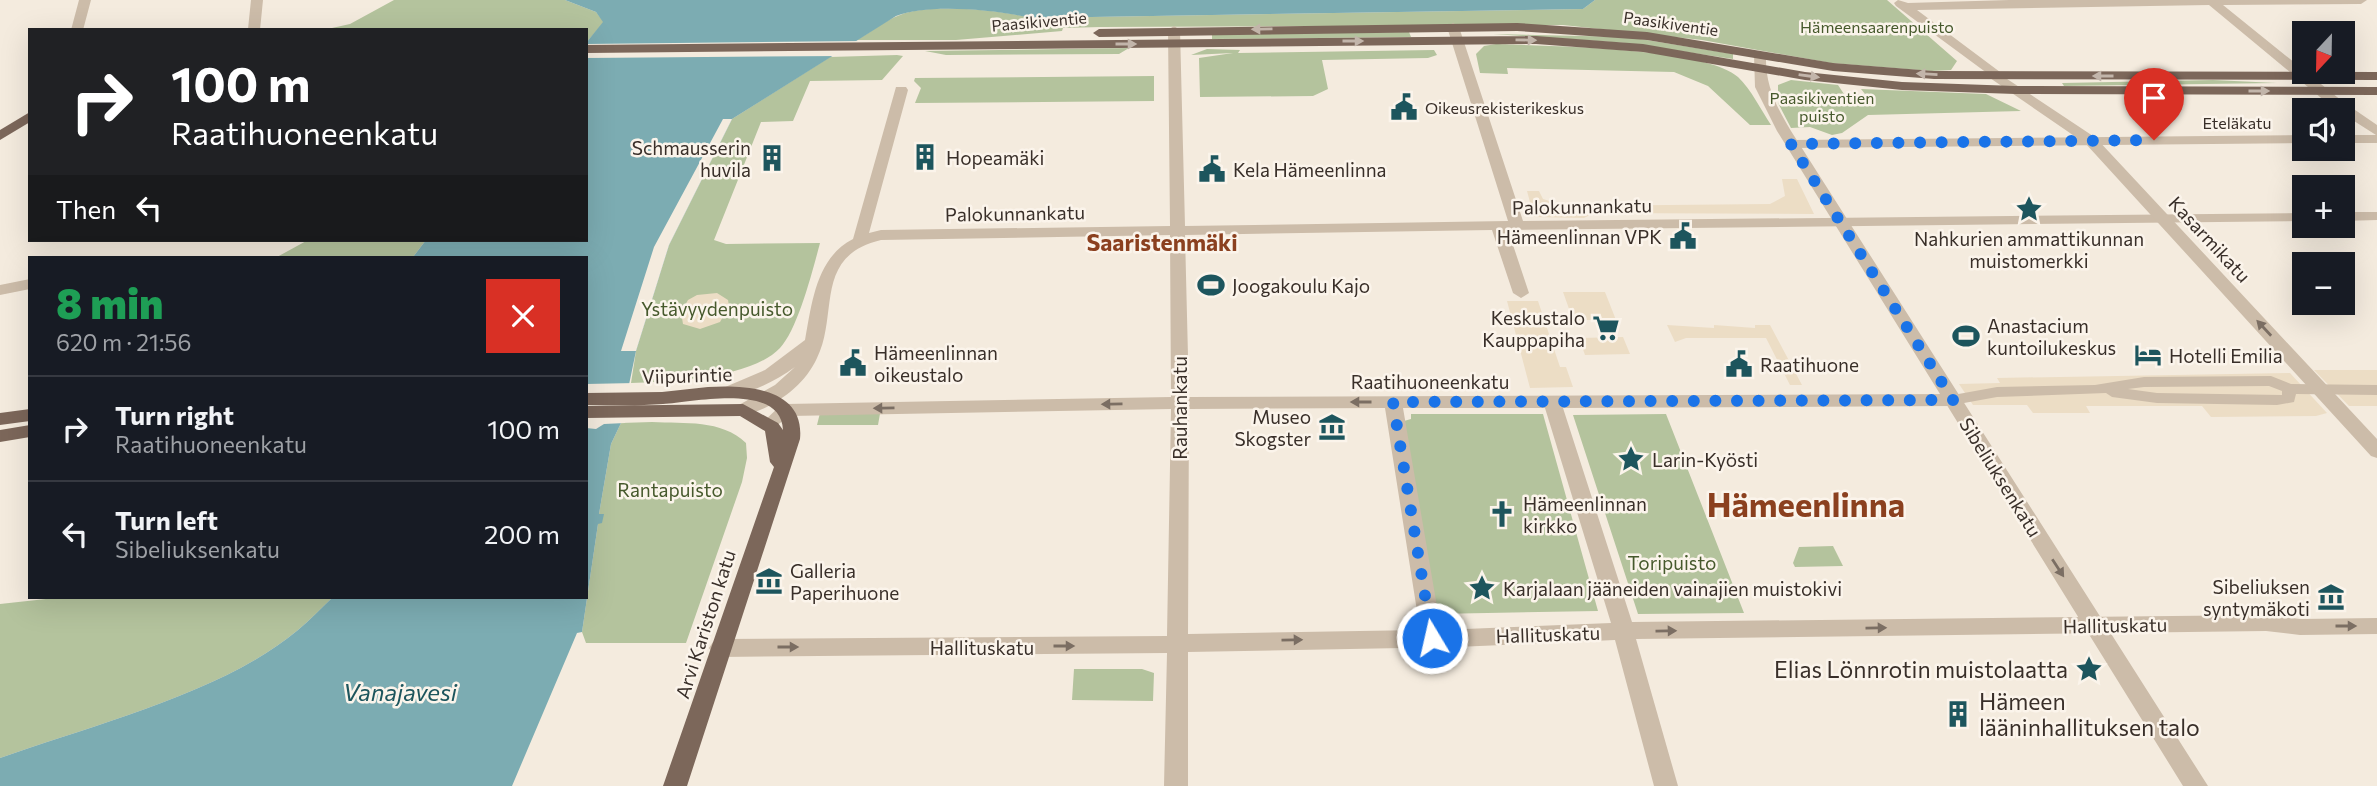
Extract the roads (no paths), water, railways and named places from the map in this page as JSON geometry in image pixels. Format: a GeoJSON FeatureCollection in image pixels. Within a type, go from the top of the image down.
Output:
{"type":"FeatureCollection","features":[{"type":"Feature","properties":{"kind":"main road","name":"Paasikiventie"},"geometry":{"type":"LineString","coordinates":[[588,49],[960,45],[1174,37],[1455,34],[1607,44],[1759,62],[1881,72],[1995,75],[2292,72]]}},
{"type":"Feature","properties":{"kind":"main road","name":"Paasikiventie"},"geometry":{"type":"LineString","coordinates":[[1759,62],[1859,83],[2015,90],[2377,91]]}},
{"type":"Feature","properties":{"kind":"main road","name":"Paasikiventie"},"geometry":{"type":"LineString","coordinates":[[2356,75],[2377,76]]}},
{"type":"Feature","properties":{"kind":"main road"},"geometry":{"type":"LineString","coordinates":[[0,136],[28,117]]}},
{"type":"Feature","properties":{"kind":"main road"},"geometry":{"type":"LineString","coordinates":[[0,149],[28,131]]}},
{"type":"Feature","properties":{"kind":"main road","name":"Viipurintie"},"geometry":{"type":"LineString","coordinates":[[588,412],[659,404],[729,392],[767,399],[786,410]]}},
{"type":"Feature","properties":{"kind":"main road","name":"Viipurintie"},"geometry":{"type":"LineString","coordinates":[[588,399],[743,410]]}},
{"type":"Feature","properties":{"kind":"main road"},"geometry":{"type":"LineString","coordinates":[[743,410],[770,424]]}},
{"type":"Feature","properties":{"kind":"main road","name":"Arvi Kariston katu"},"geometry":{"type":"LineString","coordinates":[[675,786],[792,433],[786,410]]}},
{"type":"Feature","properties":{"kind":"main road"},"geometry":{"type":"LineString","coordinates":[[0,419],[28,415]]}},
{"type":"Feature","properties":{"kind":"main road","name":"Arvi Kariston katu"},"geometry":{"type":"LineString","coordinates":[[770,424],[778,436],[778,477]]}},
{"type":"Feature","properties":{"kind":"main road"},"geometry":{"type":"LineString","coordinates":[[0,436],[28,431]]}},
{"type":"Feature","properties":{"kind":"street"},"geometry":{"type":"LineString","coordinates":[[78,28],[85,0]]}},
{"type":"Feature","properties":{"kind":"street"},"geometry":{"type":"LineString","coordinates":[[254,28],[257,0]]}},
{"type":"Feature","properties":{"kind":"street"},"geometry":{"type":"LineString","coordinates":[[1901,4],[2361,0]]}},
{"type":"Feature","properties":{"kind":"street"},"geometry":{"type":"LineString","coordinates":[[2216,1],[2292,58]]}},
{"type":"Feature","properties":{"kind":"street","name":"Kasarmikatu"},"geometry":{"type":"LineString","coordinates":[[1901,4],[2015,90],[2091,141],[2377,451]]}},
{"type":"Feature","properties":{"kind":"street"},"geometry":{"type":"LineString","coordinates":[[1455,34],[1517,226]]}},
{"type":"Feature","properties":{"kind":"street","name":"Rauhankatu"},"geometry":{"type":"LineString","coordinates":[[1174,37],[1180,403],[1176,786]]}},
{"type":"Feature","properties":{"kind":"street","name":"Sibeliuksenkatu"},"geometry":{"type":"LineString","coordinates":[[1759,62],[1762,91],[1791,144],[2196,786]]}},
{"type":"Feature","properties":{"kind":"street"},"geometry":{"type":"LineString","coordinates":[[2318,84],[2376,133]]}},
{"type":"Feature","properties":{"kind":"street"},"geometry":{"type":"LineString","coordinates":[[2328,84],[2339,91],[2376,133]]}},
{"type":"Feature","properties":{"kind":"street"},"geometry":{"type":"LineString","coordinates":[[860,240],[901,90]]}},
{"type":"Feature","properties":{"kind":"street"},"geometry":{"type":"LineString","coordinates":[[2355,137],[2376,133]]}},
{"type":"Feature","properties":{"kind":"street","name":"Eteläkatu"},"geometry":{"type":"LineString","coordinates":[[1791,144],[2292,139]]}},
{"type":"Feature","properties":{"kind":"street"},"geometry":{"type":"LineString","coordinates":[[2355,217],[2377,216]]}},
{"type":"Feature","properties":{"kind":"street","name":"Palokunnankatu"},"geometry":{"type":"LineString","coordinates":[[860,240],[895,234],[1839,220],[2292,217]]}},
{"type":"Feature","properties":{"kind":"street"},"geometry":{"type":"LineString","coordinates":[[1499,226],[1521,293]]}},
{"type":"Feature","properties":{"kind":"street","name":"Arvi Kariston katu"},"geometry":{"type":"LineString","coordinates":[[770,424],[767,399],[783,378],[810,355],[833,262],[838,254],[860,240]]}},
{"type":"Feature","properties":{"kind":"street"},"geometry":{"type":"LineString","coordinates":[[0,290],[28,284]]}},
{"type":"Feature","properties":{"kind":"street"},"geometry":{"type":"LineString","coordinates":[[729,392],[783,378]]}},
{"type":"Feature","properties":{"kind":"street","name":"Arvi Kariston katu"},"geometry":{"type":"LineString","coordinates":[[783,378],[786,410]]}},
{"type":"Feature","properties":{"kind":"street","name":"Raatihuoneenkatu"},"geometry":{"type":"LineString","coordinates":[[786,410],[1180,403],[1953,400],[1997,392],[2095,390],[2157,398],[2277,400],[2289,399],[2289,389],[2377,390]]}},
{"type":"Feature","properties":{"kind":"street"},"geometry":{"type":"LineString","coordinates":[[743,410],[767,399]]}},
{"type":"Feature","properties":{"kind":"street"},"geometry":{"type":"LineString","coordinates":[[1552,401],[1622,631],[1665,786]]}},
{"type":"Feature","properties":{"kind":"street"},"geometry":{"type":"LineString","coordinates":[[1393,402],[1432,638]]}},
{"type":"Feature","properties":{"kind":"street"},"geometry":{"type":"LineString","coordinates":[[770,424],[786,410]]}},
{"type":"Feature","properties":{"kind":"street","name":"Hallituskatu"},"geometry":{"type":"LineString","coordinates":[[720,648],[1178,644],[1622,631],[2266,623],[2300,627],[2377,626]]}},
{"type":"Feature","properties":{"kind":"water","name":"Vanajavesi"},"geometry":{"type":"Polygon","coordinates":[[[565,0],[1595,0],[1583,9],[1031,18],[982,10],[944,9],[896,16],[732,119],[669,245],[636,351],[621,423],[611,444],[599,514],[604,514],[602,523],[598,524],[588,592],[588,256],[414,256],[424,242],[588,242],[588,41],[603,22],[596,12],[565,0]]]}},
{"type":"Feature","properties":{"kind":"water","name":"Vanajavesi"},"geometry":{"type":"Polygon","coordinates":[[[331,599],[587,599],[582,632],[577,633],[512,786],[0,786],[0,758],[115,720],[195,689],[233,672],[298,630],[331,599]]]}},
{"type":"Feature","properties":{"kind":"place","name":"Oikeusrekisterikeskus"},"geometry":{"type":"Point","coordinates":[1404,107]}},
{"type":"Feature","properties":{"kind":"place","name":"Hopeamäki"},"geometry":{"type":"Point","coordinates":[925,157]}},
{"type":"Feature","properties":{"kind":"place","name":"Schmausserin huvila"},"geometry":{"type":"Point","coordinates":[772,158]}},
{"type":"Feature","properties":{"kind":"place","name":"Kela Hämeenlinna"},"geometry":{"type":"Point","coordinates":[1212,169]}},
{"type":"Feature","properties":{"kind":"place","name":"Nahkurien ammattikunnan muistomerkki"},"geometry":{"type":"Point","coordinates":[2029,209]}},
{"type":"Feature","properties":{"kind":"place","name":"Hämeenlinnan VPK"},"geometry":{"type":"Point","coordinates":[1683,236]}},
{"type":"Feature","properties":{"kind":"place","name":"Joogakoulu Kajo"},"geometry":{"type":"Point","coordinates":[1211,285]}},
{"type":"Feature","properties":{"kind":"place","name":"Keskustalo Kauppapiha"},"geometry":{"type":"Point","coordinates":[1606,328]}},
{"type":"Feature","properties":{"kind":"place","name":"Anastacium kuntoilukeskus"},"geometry":{"type":"Point","coordinates":[1966,336]}},
{"type":"Feature","properties":{"kind":"place","name":"Hotelli Emilia"},"geometry":{"type":"Point","coordinates":[2148,355]}},
{"type":"Feature","properties":{"kind":"place","name":"Hämeenlinnan oikeustalo"},"geometry":{"type":"Point","coordinates":[853,363]}},
{"type":"Feature","properties":{"kind":"place","name":"Raatihuone"},"geometry":{"type":"Point","coordinates":[1739,364]}},
{"type":"Feature","properties":{"kind":"place","name":"Museo Skogster"},"geometry":{"type":"Point","coordinates":[1332,427]}},
{"type":"Feature","properties":{"kind":"place","name":"Larin-Kyösti"},"geometry":{"type":"Point","coordinates":[1631,459]}},
{"type":"Feature","properties":{"kind":"place","name":"Hämeenlinnan kirkko"},"geometry":{"type":"Point","coordinates":[1502,514]}},
{"type":"Feature","properties":{"kind":"place","name":"Galleria Paperihuone"},"geometry":{"type":"Point","coordinates":[769,581]}},
{"type":"Feature","properties":{"kind":"place","name":"Karjalaan jääneiden vainajien muistokivi"},"geometry":{"type":"Point","coordinates":[1482,588]}},
{"type":"Feature","properties":{"kind":"place","name":"Sibeliuksen syntymäkoti"},"geometry":{"type":"Point","coordinates":[2331,597]}},
{"type":"Feature","properties":{"kind":"place","name":"Elias Lönnrotin muistolaatta"},"geometry":{"type":"Point","coordinates":[2089,669]}},
{"type":"Feature","properties":{"kind":"place","name":"Hämeen lääninhallituksen talo"},"geometry":{"type":"Point","coordinates":[1958,714]}},
{"type":"Feature","properties":{"kind":"district","name":"Saaristenmäki"},"geometry":{"type":"Point","coordinates":[1162,242]}},
{"type":"Feature","properties":{"kind":"district","name":"Hämeenlinna"},"geometry":{"type":"Point","coordinates":[1806,503]}},
{"type":"Feature","properties":{"kind":"park label","name":"Hämeensaarenpuisto"},"geometry":{"type":"Point","coordinates":[1877,26]}},
{"type":"Feature","properties":{"kind":"park label","name":"Paasikiventien puisto"},"geometry":{"type":"Point","coordinates":[1822,106]}},
{"type":"Feature","properties":{"kind":"park label","name":"Ystävyydenpuisto"},"geometry":{"type":"Point","coordinates":[717,308]}},
{"type":"Feature","properties":{"kind":"park label","name":"Rantapuisto"},"geometry":{"type":"Point","coordinates":[670,489]}},
{"type":"Feature","properties":{"kind":"park label","name":"Toripuisto"},"geometry":{"type":"Point","coordinates":[1672,562]}}]}
